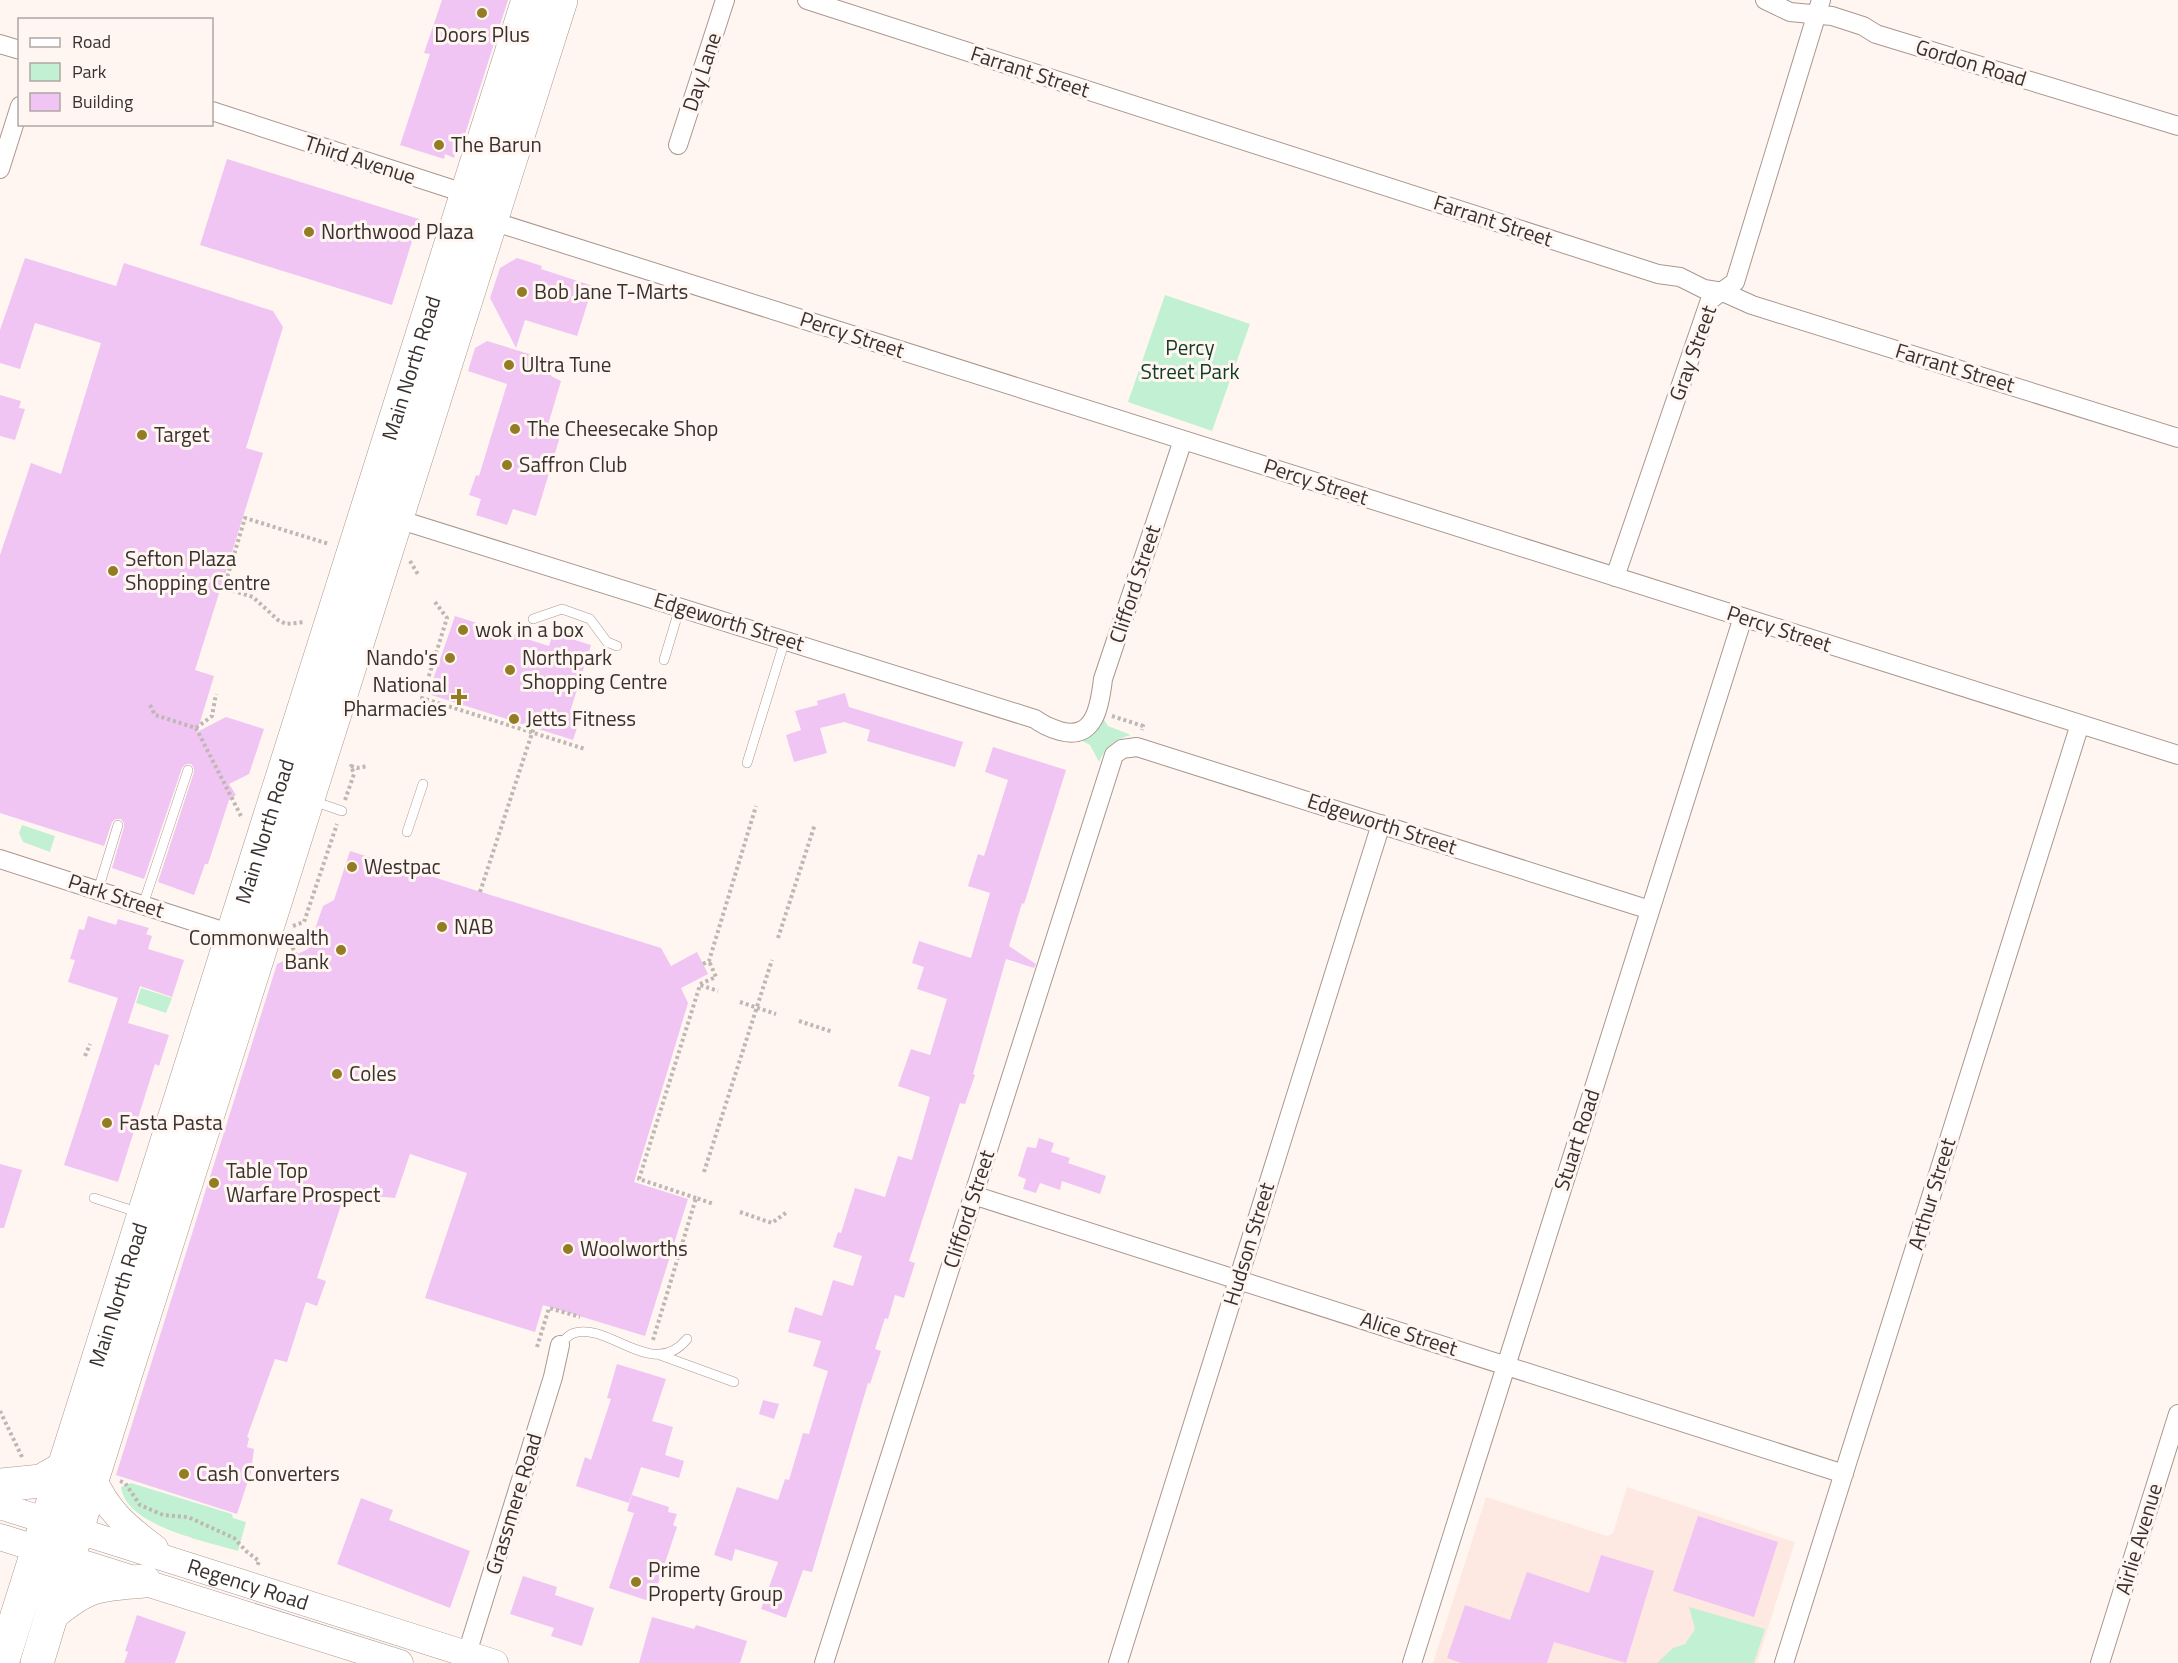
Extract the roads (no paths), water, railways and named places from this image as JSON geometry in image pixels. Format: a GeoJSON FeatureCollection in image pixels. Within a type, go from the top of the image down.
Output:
{"type":"FeatureCollection","features":[{"type":"Feature","properties":{"kind":"highway","name":"Main North Road"},"geometry":{"type":"LineString","coordinates":[[37,1663],[73,1544],[102,1477],[308,800],[454,235],[528,0]]}},
{"type":"Feature","properties":{"kind":"highway","name":"Main North Road"},"geometry":{"type":"LineString","coordinates":[[2,1663],[232,934],[382,514],[492,221],[561,0]]}},
{"type":"Feature","properties":{"kind":"highway"},"geometry":{"type":"LineString","coordinates":[[12,1476],[41,1481],[62,1469]]}},
{"type":"Feature","properties":{"kind":"highway"},"geometry":{"type":"LineString","coordinates":[[52,1614],[90,1587],[144,1581]]}},
{"type":"Feature","properties":{"kind":"main road"},"geometry":{"type":"LineString","coordinates":[[102,1477],[101,1497],[124,1525],[167,1558]]}},
{"type":"Feature","properties":{"kind":"main road","name":"Regency Road"},"geometry":{"type":"LineString","coordinates":[[0,1506],[41,1534],[73,1544],[167,1558],[401,1633],[466,1659],[495,1663]]}},
{"type":"Feature","properties":{"kind":"main road","name":"Regency Road"},"geometry":{"type":"LineString","coordinates":[[0,1537],[41,1534]]}},
{"type":"Feature","properties":{"kind":"main road","name":"Regency Road"},"geometry":{"type":"LineString","coordinates":[[73,1544],[144,1581],[395,1662]]}},
{"type":"Feature","properties":{"kind":"street","name":"Day Lane"},"geometry":{"type":"LineString","coordinates":[[678,145],[725,0]]}},
{"type":"Feature","properties":{"kind":"street","name":"Farrant Street"},"geometry":{"type":"LineString","coordinates":[[807,0],[1658,274],[1680,277],[1704,289],[1723,292],[1752,305],[2178,438]]}},
{"type":"Feature","properties":{"kind":"street","name":"Gordon Road"},"geometry":{"type":"LineString","coordinates":[[1765,0],[1790,12],[1819,8],[1832,16],[1863,26],[1876,34],[2178,126]]}},
{"type":"Feature","properties":{"kind":"street","name":"Gray Street"},"geometry":{"type":"LineString","coordinates":[[1615,577],[1710,300],[1735,282],[1819,8]]}},
{"type":"Feature","properties":{"kind":"street"},"geometry":{"type":"LineString","coordinates":[[0,44],[18,49]]}},
{"type":"Feature","properties":{"kind":"street"},"geometry":{"type":"LineString","coordinates":[[0,169],[18,111]]}},
{"type":"Feature","properties":{"kind":"street","name":"Third Avenue"},"geometry":{"type":"LineString","coordinates":[[213,111],[467,194]]}},
{"type":"Feature","properties":{"kind":"street"},"geometry":{"type":"LineString","coordinates":[[467,194],[507,172]]}},
{"type":"Feature","properties":{"kind":"street"},"geometry":{"type":"LineString","coordinates":[[454,235],[492,221]]}},
{"type":"Feature","properties":{"kind":"street","name":"Percy Street"},"geometry":{"type":"LineString","coordinates":[[492,221],[2178,755]]}},
{"type":"Feature","properties":{"kind":"street","name":"Clifford Street"},"geometry":{"type":"LineString","coordinates":[[1088,727],[1097,711],[1103,679],[1183,440]]}},
{"type":"Feature","properties":{"kind":"street","name":"Edgeworth Street"},"geometry":{"type":"LineString","coordinates":[[382,514],[1035,719],[1044,726],[1069,734],[1088,727]]}},
{"type":"Feature","properties":{"kind":"street","name":"Stuart Road"},"geometry":{"type":"LineString","coordinates":[[1412,1663],[1743,617]]}},
{"type":"Feature","properties":{"kind":"street","name":"Arthur Street"},"geometry":{"type":"LineString","coordinates":[[1784,1663],[2080,724]]}},
{"type":"Feature","properties":{"kind":"street","name":"Edgeworth Street"},"geometry":{"type":"LineString","coordinates":[[1114,755],[1122,749],[1137,747],[1650,909]]}},
{"type":"Feature","properties":{"kind":"street","name":"Clifford Street"},"geometry":{"type":"LineString","coordinates":[[824,1663],[1114,755]]}},
{"type":"Feature","properties":{"kind":"street","name":"Hudson Street"},"geometry":{"type":"LineString","coordinates":[[1118,1663],[1381,824]]}},
{"type":"Feature","properties":{"kind":"street","name":"Park Street"},"geometry":{"type":"LineString","coordinates":[[0,858],[232,934]]}},
{"type":"Feature","properties":{"kind":"street","name":"Alice Street"},"geometry":{"type":"LineString","coordinates":[[973,1195],[1844,1474]]}},
{"type":"Feature","properties":{"kind":"street","name":"Grassmere Road"},"geometry":{"type":"LineString","coordinates":[[466,1659],[553,1377],[560,1345]]}},
{"type":"Feature","properties":{"kind":"street","name":"Airlie Avenue"},"geometry":{"type":"LineString","coordinates":[[2100,1663],[2178,1414]]}},
{"type":"Feature","properties":{"kind":"street"},"geometry":{"type":"LineString","coordinates":[[395,1662],[401,1633]]}},
{"type":"Feature","properties":{"kind":"lane"},"geometry":{"type":"LineString","coordinates":[[664,660],[680,607]]}},
{"type":"Feature","properties":{"kind":"lane"},"geometry":{"type":"LineString","coordinates":[[533,619],[562,609],[590,619],[607,642],[618,646]]}},
{"type":"Feature","properties":{"kind":"lane"},"geometry":{"type":"LineString","coordinates":[[747,763],[785,640]]}},
{"type":"Feature","properties":{"kind":"lane"},"geometry":{"type":"LineString","coordinates":[[144,905],[188,770]]}},
{"type":"Feature","properties":{"kind":"lane"},"geometry":{"type":"LineString","coordinates":[[407,832],[423,784]]}},
{"type":"Feature","properties":{"kind":"lane"},"geometry":{"type":"LineString","coordinates":[[308,800],[342,811]]}},
{"type":"Feature","properties":{"kind":"lane"},"geometry":{"type":"LineString","coordinates":[[98,890],[118,825]]}},
{"type":"Feature","properties":{"kind":"lane"},"geometry":{"type":"LineString","coordinates":[[94,1198],[143,1214]]}},
{"type":"Feature","properties":{"kind":"lane"},"geometry":{"type":"LineString","coordinates":[[560,1345],[567,1336],[582,1332],[659,1355],[734,1382]]}},
{"type":"Feature","properties":{"kind":"lane"},"geometry":{"type":"LineString","coordinates":[[659,1355],[680,1348],[687,1339]]}},
{"type":"Feature","properties":{"kind":"place","name":"Doors Plus"},"geometry":{"type":"Point","coordinates":[482,13]}},
{"type":"Feature","properties":{"kind":"place","name":"The Barun"},"geometry":{"type":"Point","coordinates":[439,145]}},
{"type":"Feature","properties":{"kind":"place","name":"Northwood Plaza"},"geometry":{"type":"Point","coordinates":[309,232]}},
{"type":"Feature","properties":{"kind":"place","name":"Bob Jane T-Marts"},"geometry":{"type":"Point","coordinates":[522,292]}},
{"type":"Feature","properties":{"kind":"place","name":"Ultra Tune"},"geometry":{"type":"Point","coordinates":[509,365]}},
{"type":"Feature","properties":{"kind":"place","name":"The Cheesecake Shop"},"geometry":{"type":"Point","coordinates":[515,429]}},
{"type":"Feature","properties":{"kind":"place","name":"Target"},"geometry":{"type":"Point","coordinates":[142,435]}},
{"type":"Feature","properties":{"kind":"place","name":"Saffron Club"},"geometry":{"type":"Point","coordinates":[507,465]}},
{"type":"Feature","properties":{"kind":"place","name":"Sefton Plaza Shopping Centre"},"geometry":{"type":"Point","coordinates":[113,571]}},
{"type":"Feature","properties":{"kind":"place","name":"wok in a box"},"geometry":{"type":"Point","coordinates":[463,630]}},
{"type":"Feature","properties":{"kind":"place","name":"Nando's"},"geometry":{"type":"Point","coordinates":[450,658]}},
{"type":"Feature","properties":{"kind":"place","name":"Northpark Shopping Centre"},"geometry":{"type":"Point","coordinates":[510,670]}},
{"type":"Feature","properties":{"kind":"place","name":"National Pharmacies"},"geometry":{"type":"Point","coordinates":[459,697]}},
{"type":"Feature","properties":{"kind":"place","name":"Jetts Fitness"},"geometry":{"type":"Point","coordinates":[514,719]}},
{"type":"Feature","properties":{"kind":"place","name":"Westpac"},"geometry":{"type":"Point","coordinates":[352,867]}},
{"type":"Feature","properties":{"kind":"place","name":"NAB"},"geometry":{"type":"Point","coordinates":[442,927]}},
{"type":"Feature","properties":{"kind":"place","name":"Commonwealth Bank"},"geometry":{"type":"Point","coordinates":[341,950]}},
{"type":"Feature","properties":{"kind":"place","name":"Coles"},"geometry":{"type":"Point","coordinates":[337,1074]}},
{"type":"Feature","properties":{"kind":"place","name":"Fasta Pasta"},"geometry":{"type":"Point","coordinates":[107,1123]}},
{"type":"Feature","properties":{"kind":"place","name":"Table Top Warfare Prospect"},"geometry":{"type":"Point","coordinates":[214,1183]}},
{"type":"Feature","properties":{"kind":"place","name":"Woolworths"},"geometry":{"type":"Point","coordinates":[568,1249]}},
{"type":"Feature","properties":{"kind":"place","name":"Cash Converters"},"geometry":{"type":"Point","coordinates":[184,1474]}},
{"type":"Feature","properties":{"kind":"place","name":"Prime Property Group"},"geometry":{"type":"Point","coordinates":[636,1582]}},
{"type":"Feature","properties":{"kind":"park label","name":"Percy Street Park"},"geometry":{"type":"Point","coordinates":[1190,360]}}]}
